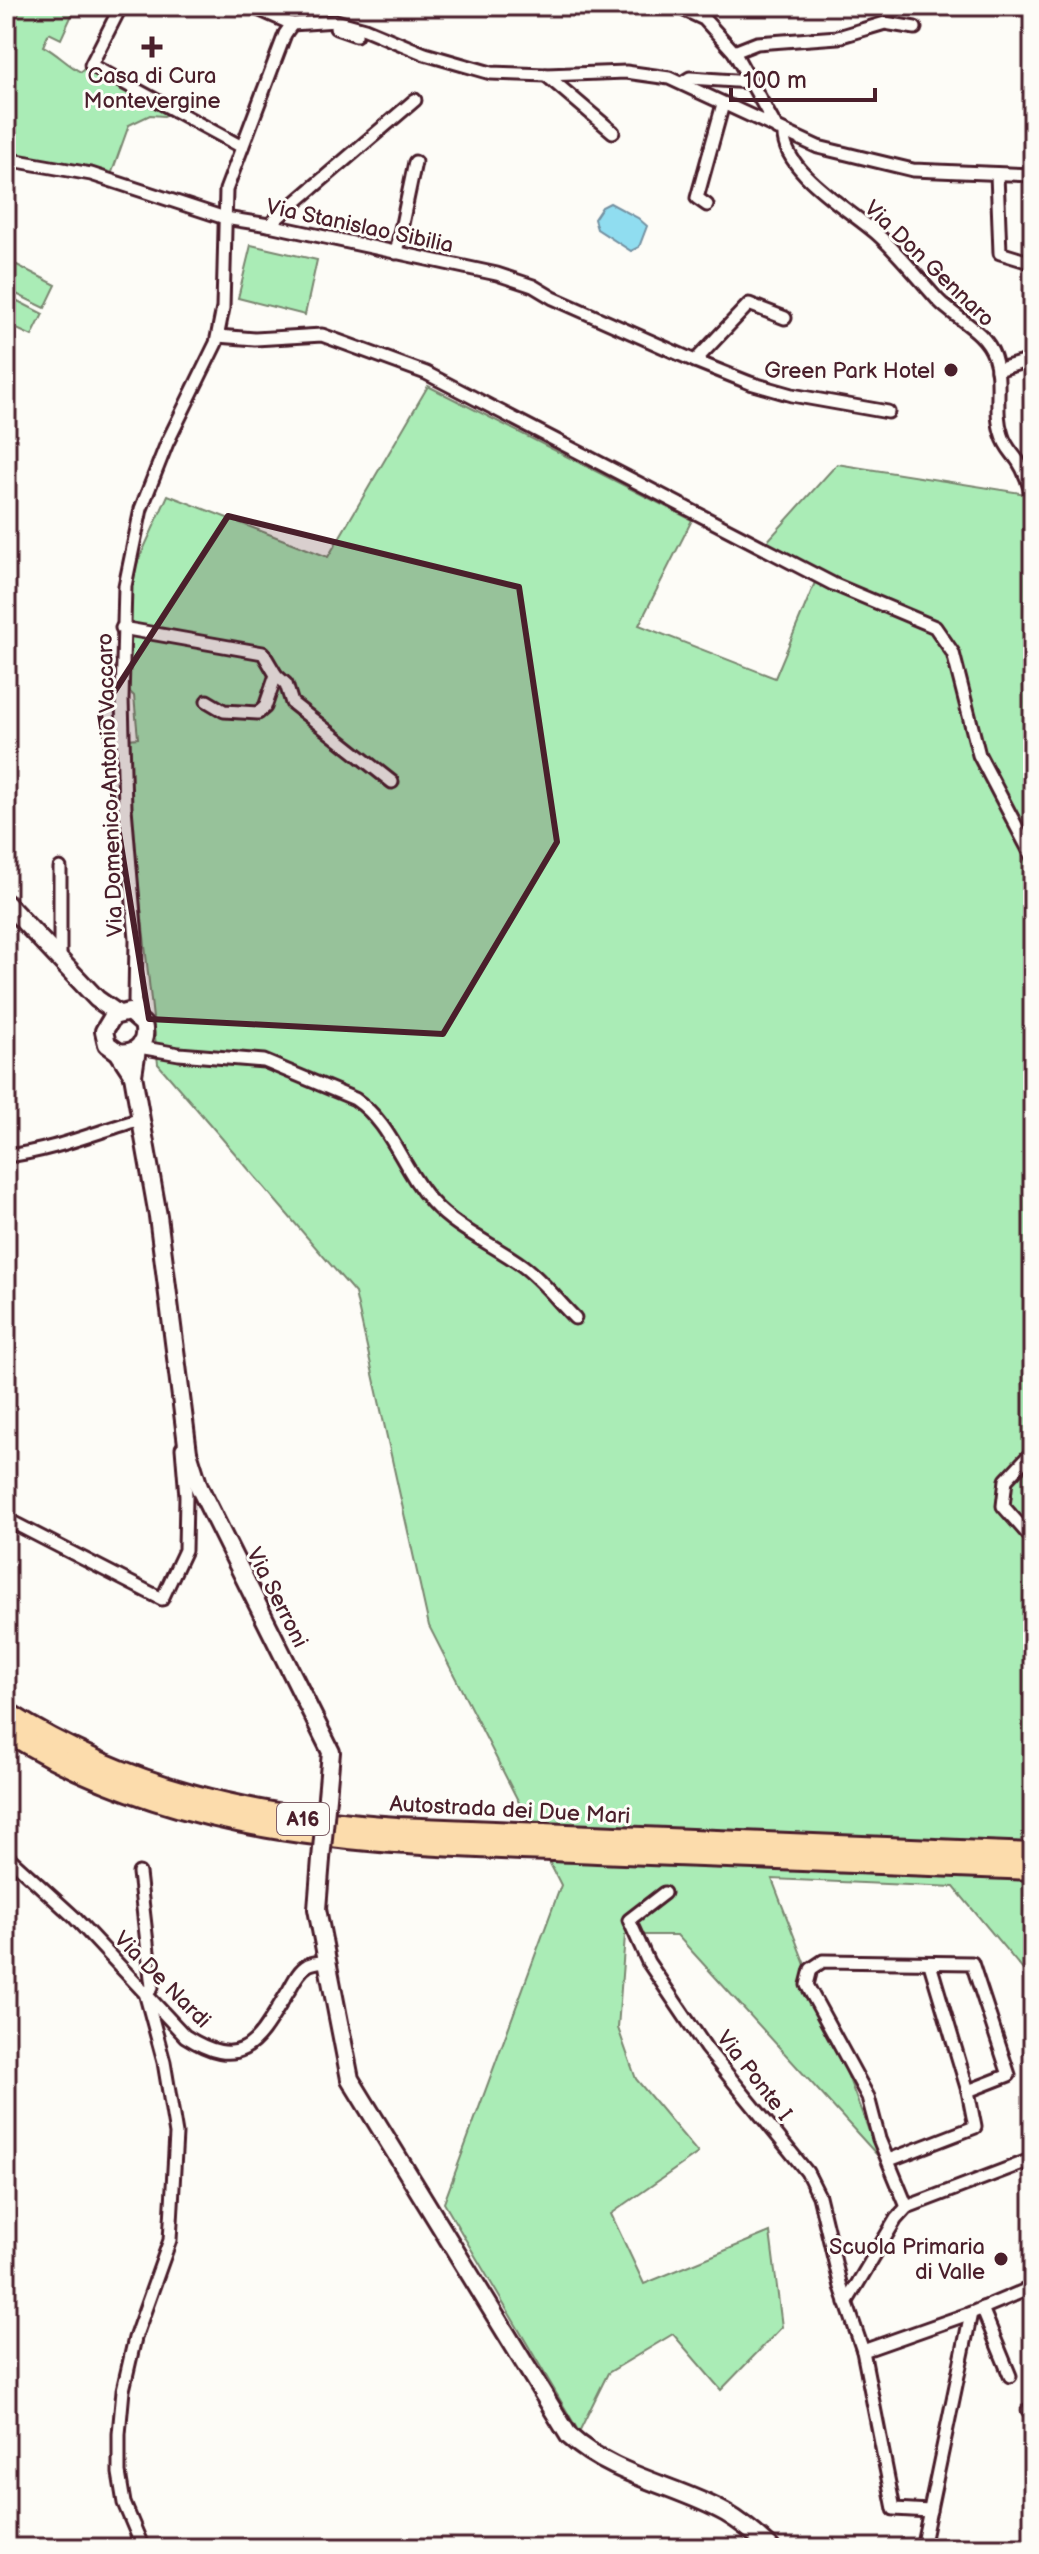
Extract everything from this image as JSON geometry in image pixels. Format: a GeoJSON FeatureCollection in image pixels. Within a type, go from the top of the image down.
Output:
{"type":"FeatureCollection","features":[{"type":"Feature","properties":{"kind":"highway","name":"Autostrada dei Due Mari"},"geometry":{"type":"LineString","coordinates":[[6,1713],[64,1746],[139,1779],[179,1793],[253,1811],[332,1823],[621,1845],[1033,1869]]}},
{"type":"Feature","properties":{"kind":"highway","name":"Autostrada dei Due Mari"},"geometry":{"type":"LineString","coordinates":[[6,1730],[97,1778],[175,1807],[250,1826],[341,1839],[1033,1854]]}},
{"type":"Feature","properties":{"kind":"highway"},"geometry":{"type":"LineString","coordinates":[[6,1746],[132,1800],[208,1824],[291,1838],[341,1839]]}},
{"type":"Feature","properties":{"kind":"main road","name":"Via Serroni"},"geometry":{"type":"LineString","coordinates":[[6,903],[97,999],[120,1012],[104,1031],[107,1044],[118,1052],[133,1075],[158,1216],[185,1456],[331,1752],[317,1909],[350,2079],[569,2436],[602,2460],[724,2512],[763,2545]]}},
{"type":"Feature","properties":{"kind":"main road"},"geometry":{"type":"LineString","coordinates":[[118,1052],[124,1053],[143,1040],[129,1012],[120,1012]]}},
{"type":"Feature","properties":{"kind":"main road","name":"Via Serroni"},"geometry":{"type":"LineString","coordinates":[[133,1075],[143,1040]]}},
{"type":"Feature","properties":{"kind":"street"},"geometry":{"type":"LineString","coordinates":[[121,6],[91,65],[242,147]]}},
{"type":"Feature","properties":{"kind":"street"},"geometry":{"type":"LineString","coordinates":[[251,6],[292,24],[336,21],[370,30],[400,45]]}},
{"type":"Feature","properties":{"kind":"street","name":"Via Don Gennaro"},"geometry":{"type":"LineString","coordinates":[[676,6],[704,19],[734,52],[780,130],[785,148],[807,176],[837,204],[876,233],[941,304],[977,332],[993,354],[997,370],[1000,430],[1006,447],[1016,458],[1029,485],[1033,501]]}},
{"type":"Feature","properties":{"kind":"street"},"geometry":{"type":"LineString","coordinates":[[308,22],[400,45],[476,71],[546,75],[626,72],[682,83],[818,147],[913,170],[1033,175]]}},
{"type":"Feature","properties":{"kind":"street"},"geometry":{"type":"LineString","coordinates":[[734,52],[757,43],[838,37],[885,23],[915,28]]}},
{"type":"Feature","properties":{"kind":"street","name":"Via Domenico Antonio Vaccaro"},"geometry":{"type":"LineString","coordinates":[[120,1012],[136,939],[125,808],[122,716],[125,586],[141,509],[167,443],[218,336],[223,308],[229,178],[285,34],[292,24]]}},
{"type":"Feature","properties":{"kind":"street"},"geometry":{"type":"LineString","coordinates":[[546,75],[613,132]]}},
{"type":"Feature","properties":{"kind":"street"},"geometry":{"type":"LineString","coordinates":[[682,83],[690,78],[750,82]]}},
{"type":"Feature","properties":{"kind":"street"},"geometry":{"type":"LineString","coordinates":[[269,225],[415,100]]}},
{"type":"Feature","properties":{"kind":"street"},"geometry":{"type":"LineString","coordinates":[[749,116],[760,100]]}},
{"type":"Feature","properties":{"kind":"street"},"geometry":{"type":"LineString","coordinates":[[707,205],[697,198],[723,104]]}},
{"type":"Feature","properties":{"kind":"street","name":"Via Stanislao Sibilia"},"geometry":{"type":"LineString","coordinates":[[6,159],[91,174],[225,218],[497,274],[533,286],[553,298],[750,383],[792,395],[888,412]]}},
{"type":"Feature","properties":{"kind":"street"},"geometry":{"type":"LineString","coordinates":[[396,253],[415,162]]}},
{"type":"Feature","properties":{"kind":"street"},"geometry":{"type":"LineString","coordinates":[[997,174],[1000,253],[1026,261]]}},
{"type":"Feature","properties":{"kind":"street"},"geometry":{"type":"LineString","coordinates":[[695,361],[749,304],[785,318]]}},
{"type":"Feature","properties":{"kind":"street"},"geometry":{"type":"LineString","coordinates":[[218,336],[255,339],[322,335],[426,373],[833,584],[935,627],[953,653],[979,755],[1033,858]]}},
{"type":"Feature","properties":{"kind":"street"},"geometry":{"type":"LineString","coordinates":[[997,370],[1033,359]]}},
{"type":"Feature","properties":{"kind":"street"},"geometry":{"type":"LineString","coordinates":[[122,628],[258,650],[286,684],[292,703],[392,782]]}},
{"type":"Feature","properties":{"kind":"street"},"geometry":{"type":"LineString","coordinates":[[207,701],[224,711],[258,713],[265,707],[276,675]]}},
{"type":"Feature","properties":{"kind":"street"},"geometry":{"type":"LineString","coordinates":[[60,868],[60,961]]}},
{"type":"Feature","properties":{"kind":"street"},"geometry":{"type":"LineString","coordinates":[[143,1040],[179,1054],[264,1061],[355,1099],[385,1125],[404,1164],[434,1205],[462,1227],[527,1268],[575,1318]]}},
{"type":"Feature","properties":{"kind":"street"},"geometry":{"type":"LineString","coordinates":[[6,1156],[39,1152],[141,1119]]}},
{"type":"Feature","properties":{"kind":"street"},"geometry":{"type":"LineString","coordinates":[[1033,1451],[1006,1480],[1003,1506],[1033,1540]]}},
{"type":"Feature","properties":{"kind":"street"},"geometry":{"type":"LineString","coordinates":[[6,1519],[162,1599],[185,1550],[185,1456]]}},
{"type":"Feature","properties":{"kind":"street","name":"Via De Nardi"},"geometry":{"type":"LineString","coordinates":[[6,1855],[74,1917],[146,1996],[195,2042],[223,2054],[236,2054],[254,2041],[273,2019],[299,1973],[307,1966],[327,1961]]}},
{"type":"Feature","properties":{"kind":"street"},"geometry":{"type":"LineString","coordinates":[[139,1873],[152,1987],[146,1996],[164,2062],[176,2134],[170,2240],[135,2338],[123,2390],[119,2434],[119,2473],[124,2503],[143,2548]]}},
{"type":"Feature","properties":{"kind":"street","name":"Via Ponte I"},"geometry":{"type":"LineString","coordinates":[[664,1893],[629,1920],[648,1962],[706,2048],[807,2172],[819,2196],[846,2303],[863,2351],[894,2509],[930,2511]]}},
{"type":"Feature","properties":{"kind":"street"},"geometry":{"type":"LineString","coordinates":[[907,2207],[879,2139],[868,2097],[807,1985],[811,1969],[823,1961],[972,1963],[1009,2075],[968,2091]]}},
{"type":"Feature","properties":{"kind":"street"},"geometry":{"type":"LineString","coordinates":[[889,2160],[975,2127],[968,2091],[930,1964]]}},
{"type":"Feature","properties":{"kind":"street"},"geometry":{"type":"LineString","coordinates":[[846,2303],[896,2219],[907,2207],[1033,2159]]}},
{"type":"Feature","properties":{"kind":"street"},"geometry":{"type":"LineString","coordinates":[[863,2351],[977,2311],[1033,2287]]}},
{"type":"Feature","properties":{"kind":"street"},"geometry":{"type":"LineString","coordinates":[[977,2311],[1010,2376]]}},
{"type":"Feature","properties":{"kind":"street"},"geometry":{"type":"LineString","coordinates":[[925,2548],[930,2511],[977,2311]]}},
{"type":"Feature","properties":{"kind":"highlighted area"},"geometry":{"type":"Polygon","coordinates":[[[228,516],[519,587],[557,842],[443,1034],[149,1019],[100,714],[228,516]]]}},
{"type":"Feature","properties":{"kind":"green space"},"geometry":{"type":"Polygon","coordinates":[[[6,6],[76,6],[61,39],[49,33],[43,46],[81,72],[87,65],[173,112],[164,116],[150,115],[129,125],[111,175],[6,156],[6,6]]]}},
{"type":"Feature","properties":{"kind":"green space"},"geometry":{"type":"Polygon","coordinates":[[[251,245],[317,260],[305,315],[238,298],[251,245]]]}},
{"type":"Feature","properties":{"kind":"green space"},"geometry":{"type":"Polygon","coordinates":[[[11,262],[56,285],[45,308],[6,289],[6,273],[11,262]]]}},
{"type":"Feature","properties":{"kind":"green space"},"geometry":{"type":"Polygon","coordinates":[[[6,295],[43,314],[32,336],[6,324],[6,295]]]}},
{"type":"Feature","properties":{"kind":"green space"},"geometry":{"type":"Polygon","coordinates":[[[428,386],[692,520],[639,625],[775,678],[816,580],[764,545],[837,464],[1033,495],[1033,1982],[954,1887],[772,1879],[879,2157],[677,1935],[625,1935],[618,2028],[636,2079],[698,2153],[611,2214],[644,2284],[770,2232],[782,2327],[721,2390],[673,2334],[608,2373],[579,2432],[444,2203],[561,1885],[429,1626],[355,1293],[158,1064],[133,836],[128,739],[138,738],[134,696],[124,686],[130,579],[168,495],[328,557],[428,386]]]}},
{"type":"Feature","properties":{"kind":"water"},"geometry":{"type":"Polygon","coordinates":[[[610,203],[647,226],[639,247],[631,251],[597,229],[594,219],[602,207],[610,203]]]}},
{"type":"Feature","properties":{"kind":"place","name":"Casa di Cura Montevergine"},"geometry":{"type":"Point","coordinates":[152,47]}},
{"type":"Feature","properties":{"kind":"place","name":"Green Park Hotel"},"geometry":{"type":"Point","coordinates":[951,370]}},
{"type":"Feature","properties":{"kind":"place","name":"Scuola Primaria di Valle"},"geometry":{"type":"Point","coordinates":[1001,2259]}}]}
